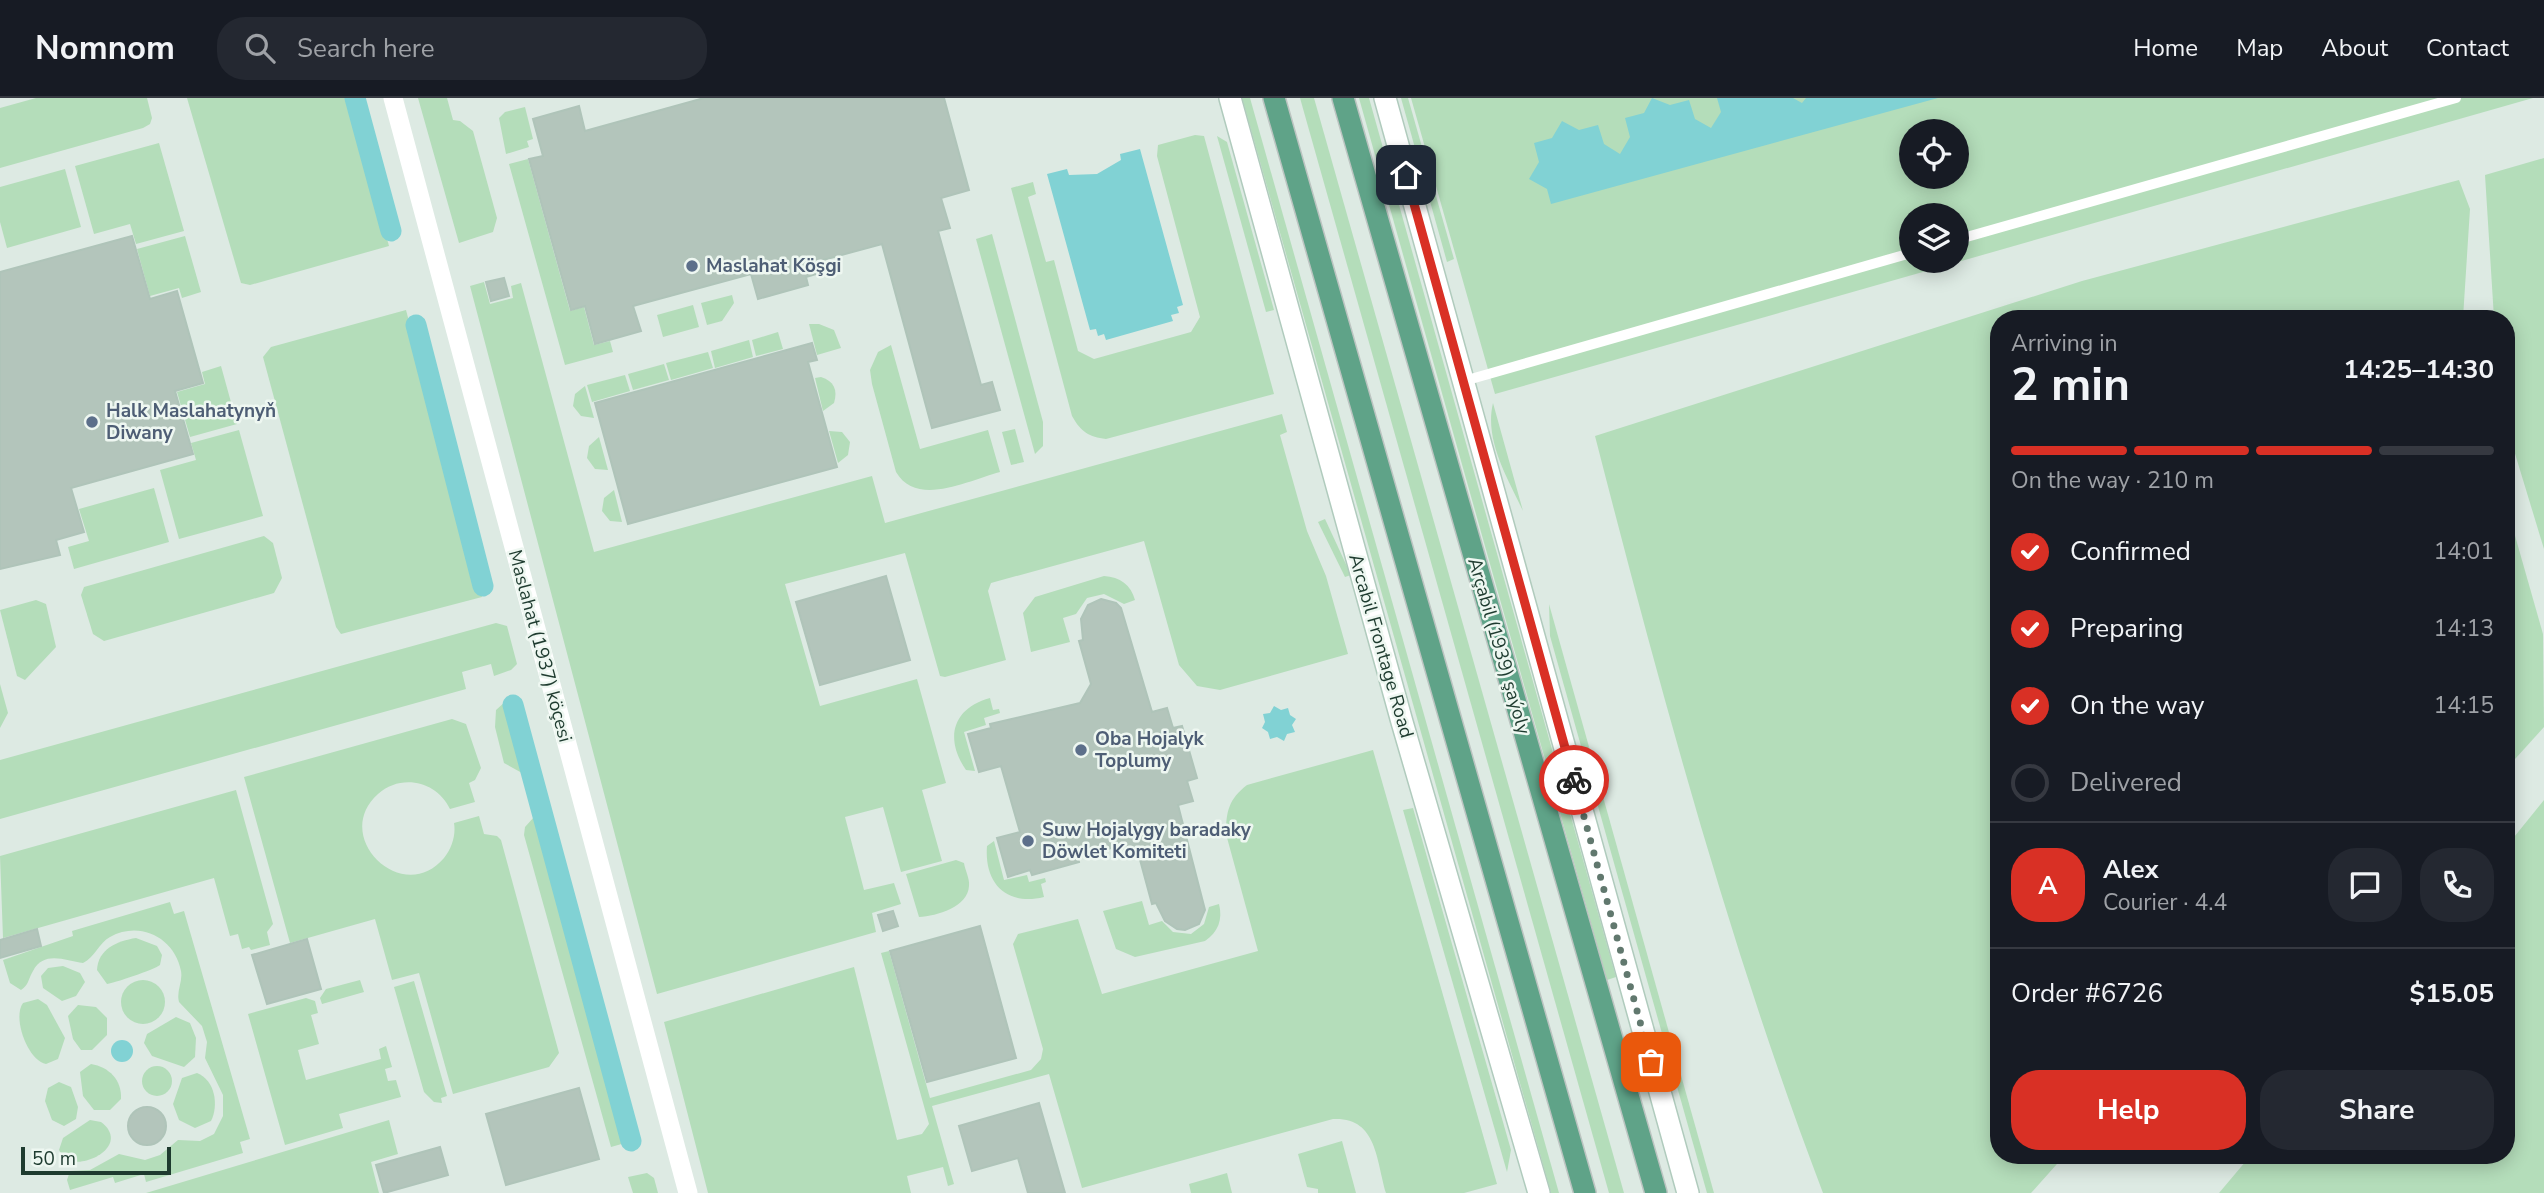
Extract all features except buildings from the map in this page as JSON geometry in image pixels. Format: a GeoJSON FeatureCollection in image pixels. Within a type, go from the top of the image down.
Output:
{"type":"FeatureCollection","features":[{"type":"Feature","properties":{"kind":"main road"},"geometry":{"type":"LineString","coordinates":[[1274,98],[1585,1193]]}},
{"type":"Feature","properties":{"kind":"main road","name":"Arçabil (1939) şaýoly"},"geometry":{"type":"LineString","coordinates":[[1343,98],[1656,1193]]}},
{"type":"Feature","properties":{"kind":"street","name":"Maslahat (1937) köçesi"},"geometry":{"type":"LineString","coordinates":[[393,98],[688,1193]]}},
{"type":"Feature","properties":{"kind":"street","name":"Arcabil Frontage Road"},"geometry":{"type":"LineString","coordinates":[[1230,98],[1402,722],[1539,1193]]}},
{"type":"Feature","properties":{"kind":"street"},"geometry":{"type":"LineString","coordinates":[[1385,98],[1688,1193]]}},
{"type":"Feature","properties":{"kind":"lane"},"geometry":{"type":"LineString","coordinates":[[1969,236],[2456,98]]}},
{"type":"Feature","properties":{"kind":"lane"},"geometry":{"type":"LineString","coordinates":[[1464,381],[1899,256]]}},
{"type":"Feature","properties":{"kind":"green space"},"geometry":{"type":"Polygon","coordinates":[[[36,98],[147,98],[152,118],[150,124],[143,128],[0,168],[0,108],[36,98]]]}},
{"type":"Feature","properties":{"kind":"green space"},"geometry":{"type":"Polygon","coordinates":[[[187,98],[348,98],[389,246],[250,285],[241,283],[187,98]]]}},
{"type":"Feature","properties":{"kind":"green space"},"geometry":{"type":"Polygon","coordinates":[[[418,98],[447,98],[453,120],[460,121],[473,131],[497,218],[493,232],[459,243],[418,98]]]}},
{"type":"Feature","properties":{"kind":"green space"},"geometry":{"type":"Polygon","coordinates":[[[1242,98],[1250,98],[1559,1193],[1551,1193],[1242,98]]]}},
{"type":"Feature","properties":{"kind":"green space"},"geometry":{"type":"Polygon","coordinates":[[[1300,98],[1314,98],[1624,1193],[1609,1193],[1300,98]]]}},
{"type":"Feature","properties":{"kind":"green space"},"geometry":{"type":"Polygon","coordinates":[[[1359,98],[1369,98],[1616,977],[1607,980],[1359,98]]]}},
{"type":"Feature","properties":{"kind":"green space"},"geometry":{"type":"Polygon","coordinates":[[[1401,98],[1408,98],[1454,259],[1447,262],[1401,98]]]}},
{"type":"Feature","properties":{"kind":"green space"},"geometry":{"type":"Polygon","coordinates":[[[1411,98],[2533,98],[1969,259],[1969,203],[1899,203],[1899,273],[1919,273],[1495,394],[1411,98]]]}},
{"type":"Feature","properties":{"kind":"green space"},"geometry":{"type":"Polygon","coordinates":[[[525,107],[533,139],[527,141],[529,147],[506,154],[499,118],[505,112],[525,107]]]}},
{"type":"Feature","properties":{"kind":"green space"},"geometry":{"type":"Polygon","coordinates":[[[1195,135],[1204,136],[1274,394],[1106,439],[1095,437],[1082,430],[1072,416],[1011,188],[1033,182],[1036,194],[1028,197],[1046,262],[1054,260],[1078,351],[1094,359],[1191,332],[1200,317],[1157,156],[1158,145],[1195,135]]]}},
{"type":"Feature","properties":{"kind":"green space"},"geometry":{"type":"Polygon","coordinates":[[[1217,136],[1227,142],[1274,310],[1266,312],[1217,136]]]}},
{"type":"Feature","properties":{"kind":"green space"},"geometry":{"type":"Polygon","coordinates":[[[159,143],[184,231],[136,244],[130,224],[94,234],[75,166],[159,143]]]}},
{"type":"Feature","properties":{"kind":"green space"},"geometry":{"type":"Polygon","coordinates":[[[2544,158],[2544,549],[2515,454],[2515,310],[2493,310],[2485,175],[2544,158]]]}},
{"type":"Feature","properties":{"kind":"green space"},"geometry":{"type":"Polygon","coordinates":[[[528,159],[570,311],[584,307],[594,345],[610,341],[613,352],[565,365],[509,164],[528,159]]]}},
{"type":"Feature","properties":{"kind":"green space"},"geometry":{"type":"Polygon","coordinates":[[[65,169],[81,227],[7,248],[0,222],[0,187],[65,169]]]}},
{"type":"Feature","properties":{"kind":"green space"},"geometry":{"type":"Polygon","coordinates":[[[2459,180],[2470,209],[2464,310],[1991,310],[2082,281],[2459,180]]]}},
{"type":"Feature","properties":{"kind":"green space"},"geometry":{"type":"Polygon","coordinates":[[[992,234],[1043,422],[1043,446],[1035,454],[976,239],[992,234]]]}},
{"type":"Feature","properties":{"kind":"green space"},"geometry":{"type":"Polygon","coordinates":[[[185,236],[201,292],[182,298],[179,288],[150,296],[137,249],[185,236]]]}},
{"type":"Feature","properties":{"kind":"green space"},"geometry":{"type":"Polygon","coordinates":[[[484,282],[490,304],[513,298],[511,286],[521,283],[594,552],[872,476],[885,523],[1282,414],[1287,432],[1280,435],[1307,531],[1326,576],[1348,654],[1220,690],[1197,686],[1179,665],[1144,541],[991,583],[988,591],[1006,660],[945,677],[940,676],[905,553],[785,584],[820,706],[917,679],[946,783],[922,790],[942,861],[901,872],[883,807],[845,817],[864,890],[894,883],[901,904],[872,913],[876,932],[657,994],[470,286],[484,282]]]}},
{"type":"Feature","properties":{"kind":"green space"},"geometry":{"type":"Polygon","coordinates":[[[732,295],[734,303],[722,321],[707,325],[701,303],[732,295]]]}},
{"type":"Feature","properties":{"kind":"green space"},"geometry":{"type":"Polygon","coordinates":[[[693,305],[699,327],[663,337],[657,315],[693,305]]]}},
{"type":"Feature","properties":{"kind":"green space"},"geometry":{"type":"Polygon","coordinates":[[[406,310],[482,597],[341,634],[336,627],[263,357],[271,347],[406,310]]]}},
{"type":"Feature","properties":{"kind":"green space"},"geometry":{"type":"Polygon","coordinates":[[[1990,310],[1990,1164],[2057,1164],[2031,1193],[1823,1193],[1757,1007],[1698,818],[1595,436],[1990,310]]]}},
{"type":"Feature","properties":{"kind":"green space"},"geometry":{"type":"Polygon","coordinates":[[[809,324],[819,324],[834,330],[841,348],[817,355],[809,324]]]}},
{"type":"Feature","properties":{"kind":"green space"},"geometry":{"type":"Polygon","coordinates":[[[778,332],[783,349],[756,356],[752,340],[778,332]]]}},
{"type":"Feature","properties":{"kind":"green space"},"geometry":{"type":"Polygon","coordinates":[[[749,340],[753,357],[715,368],[711,351],[749,340]]]}},
{"type":"Feature","properties":{"kind":"green space"},"geometry":{"type":"Polygon","coordinates":[[[891,345],[920,449],[988,430],[1000,472],[944,489],[917,488],[905,483],[896,472],[870,370],[878,352],[891,345]]]}},
{"type":"Feature","properties":{"kind":"green space"},"geometry":{"type":"Polygon","coordinates":[[[708,352],[713,368],[671,380],[666,363],[708,352]]]}},
{"type":"Feature","properties":{"kind":"green space"},"geometry":{"type":"Polygon","coordinates":[[[664,364],[669,380],[633,390],[628,374],[664,364]]]}},
{"type":"Feature","properties":{"kind":"green space"},"geometry":{"type":"Polygon","coordinates":[[[221,366],[237,424],[190,437],[177,392],[205,384],[202,372],[221,366]]]}},
{"type":"Feature","properties":{"kind":"green space"},"geometry":{"type":"Polygon","coordinates":[[[625,375],[630,391],[592,402],[587,385],[625,375]]]}},
{"type":"Feature","properties":{"kind":"green space"},"geometry":{"type":"Polygon","coordinates":[[[821,377],[832,384],[835,394],[834,403],[823,411],[815,378],[821,377]]]}},
{"type":"Feature","properties":{"kind":"green space"},"geometry":{"type":"Polygon","coordinates":[[[585,386],[594,418],[581,416],[573,406],[575,394],[585,386]]]}},
{"type":"Feature","properties":{"kind":"green space"},"geometry":{"type":"Polygon","coordinates":[[[1493,403],[1523,511],[1495,445],[1491,417],[1493,403]]]}},
{"type":"Feature","properties":{"kind":"green space"},"geometry":{"type":"Polygon","coordinates":[[[1015,429],[1024,462],[1011,465],[1002,432],[1015,429]]]}},
{"type":"Feature","properties":{"kind":"green space"},"geometry":{"type":"Polygon","coordinates":[[[239,430],[263,516],[179,539],[160,470],[196,460],[191,443],[239,430]]]}},
{"type":"Feature","properties":{"kind":"green space"},"geometry":{"type":"Polygon","coordinates":[[[829,431],[842,432],[850,442],[848,455],[838,463],[829,431]]]}},
{"type":"Feature","properties":{"kind":"green space"},"geometry":{"type":"Polygon","coordinates":[[[599,437],[608,470],[595,469],[587,458],[589,446],[599,437]]]}},
{"type":"Feature","properties":{"kind":"green space"},"geometry":{"type":"Polygon","coordinates":[[[154,488],[169,542],[74,569],[68,547],[89,541],[79,509],[154,488]]]}},
{"type":"Feature","properties":{"kind":"green space"},"geometry":{"type":"Polygon","coordinates":[[[614,490],[622,522],[610,521],[602,511],[604,498],[614,490]]]}},
{"type":"Feature","properties":{"kind":"green space"},"geometry":{"type":"Polygon","coordinates":[[[1325,519],[1351,575],[1345,577],[1318,522],[1325,519]]]}},
{"type":"Feature","properties":{"kind":"green space"},"geometry":{"type":"Polygon","coordinates":[[[264,536],[273,543],[282,578],[274,593],[104,641],[93,634],[81,595],[84,587],[264,536]]]}},
{"type":"Feature","properties":{"kind":"green space"},"geometry":{"type":"Polygon","coordinates":[[[2515,536],[2543,634],[2544,727],[2515,759],[2515,536]]]}},
{"type":"Feature","properties":{"kind":"green space"},"geometry":{"type":"Polygon","coordinates":[[[1104,576],[1124,583],[1135,600],[1124,604],[1104,594],[1087,598],[1076,614],[1063,618],[1070,642],[1031,652],[1023,613],[1035,597],[1104,576]]]}},
{"type":"Feature","properties":{"kind":"green space"},"geometry":{"type":"Polygon","coordinates":[[[36,600],[46,604],[56,647],[25,680],[17,676],[0,610],[36,600]]]}},
{"type":"Feature","properties":{"kind":"green space"},"geometry":{"type":"Polygon","coordinates":[[[1549,604],[1714,1193],[1707,1193],[1550,636],[1549,604]]]}},
{"type":"Feature","properties":{"kind":"green space"},"geometry":{"type":"Polygon","coordinates":[[[496,623],[507,626],[517,664],[511,670],[494,676],[491,664],[462,672],[466,689],[0,819],[0,760],[496,623]]]}},
{"type":"Feature","properties":{"kind":"green space"},"geometry":{"type":"Polygon","coordinates":[[[0,684],[8,713],[0,728],[0,684]]]}},
{"type":"Feature","properties":{"kind":"green space"},"geometry":{"type":"Polygon","coordinates":[[[990,698],[993,710],[999,709],[1000,713],[984,718],[986,725],[964,732],[975,771],[966,770],[955,747],[956,726],[968,709],[990,698]]]}},
{"type":"Feature","properties":{"kind":"green space"},"geometry":{"type":"Polygon","coordinates":[[[506,701],[625,1143],[611,1147],[524,835],[525,827],[534,817],[522,773],[504,763],[495,727],[496,710],[506,701]]]}},
{"type":"Feature","properties":{"kind":"green space"},"geometry":{"type":"Polygon","coordinates":[[[452,719],[466,724],[481,768],[475,780],[469,783],[475,802],[450,809],[444,799],[428,786],[407,782],[387,787],[365,811],[362,829],[367,846],[378,860],[392,871],[410,875],[427,871],[444,858],[449,850],[454,837],[454,823],[479,816],[484,834],[497,836],[501,840],[559,1053],[549,1067],[453,1094],[419,973],[392,980],[375,919],[290,943],[244,777],[452,719]]]}},
{"type":"Feature","properties":{"kind":"green space"},"geometry":{"type":"Polygon","coordinates":[[[1373,750],[1497,1184],[1464,1193],[1386,1193],[1376,1154],[1366,1133],[1348,1120],[1333,1119],[1082,1188],[1049,1074],[932,1106],[954,1184],[948,1186],[943,1167],[907,1176],[911,1193],[708,1193],[664,1022],[854,967],[897,1140],[922,1134],[929,1124],[881,953],[889,951],[930,1098],[1031,1070],[1041,1059],[1043,1049],[1013,944],[1018,934],[1078,919],[1102,994],[1258,951],[1226,834],[1232,801],[1247,785],[1373,750]]]}},
{"type":"Feature","properties":{"kind":"green space"},"geometry":{"type":"Polygon","coordinates":[[[236,790],[273,924],[267,932],[270,945],[251,950],[249,947],[242,949],[238,934],[230,936],[214,878],[3,938],[0,856],[236,790]]]}},
{"type":"Feature","properties":{"kind":"green space"},"geometry":{"type":"Polygon","coordinates":[[[2544,800],[2544,1193],[2219,1193],[2243,1164],[2515,1164],[2515,836],[2544,800]]]}},
{"type":"Feature","properties":{"kind":"green space"},"geometry":{"type":"Polygon","coordinates":[[[1413,808],[1511,1150],[1507,1172],[1403,810],[1413,808]]]}},
{"type":"Feature","properties":{"kind":"green space"},"geometry":{"type":"Polygon","coordinates":[[[994,841],[1004,880],[1027,875],[1029,882],[1045,878],[1046,882],[1041,884],[1044,897],[1019,898],[1001,889],[989,871],[987,859],[987,846],[994,841]]]}},
{"type":"Feature","properties":{"kind":"green space"},"geometry":{"type":"Polygon","coordinates":[[[956,860],[964,863],[969,880],[963,900],[950,909],[919,917],[906,874],[956,860]]]}},
{"type":"Feature","properties":{"kind":"green space"},"geometry":{"type":"Polygon","coordinates":[[[1142,901],[1149,925],[1162,921],[1173,932],[1191,934],[1204,924],[1209,907],[1219,904],[1220,920],[1216,930],[1205,941],[1135,957],[1116,949],[1103,911],[1142,901]]]}},
{"type":"Feature","properties":{"kind":"green space"},"geometry":{"type":"Polygon","coordinates":[[[170,902],[174,914],[184,911],[250,1139],[240,1142],[243,1153],[146,1182],[144,1174],[115,1183],[113,1177],[70,1190],[67,1180],[70,1171],[90,1170],[119,1154],[145,1160],[160,1155],[178,1140],[200,1141],[214,1134],[223,1116],[223,1095],[205,1058],[207,1042],[202,1026],[179,1002],[181,971],[172,949],[164,941],[144,932],[121,932],[106,940],[83,963],[56,958],[43,961],[21,990],[10,983],[3,960],[73,936],[72,931],[170,902]]]}},
{"type":"Feature","properties":{"kind":"green space"},"geometry":{"type":"Polygon","coordinates":[[[136,938],[157,946],[162,955],[160,965],[107,984],[97,970],[101,957],[110,947],[136,938]]]}},
{"type":"Feature","properties":{"kind":"green space"},"geometry":{"type":"Polygon","coordinates":[[[63,966],[80,973],[85,982],[76,996],[62,1001],[43,988],[41,976],[48,968],[63,966]]]}},
{"type":"Feature","properties":{"kind":"green space"},"geometry":{"type":"Polygon","coordinates":[[[143,980],[158,987],[165,1002],[158,1017],[143,1024],[128,1017],[121,1002],[128,987],[143,980]]]}},
{"type":"Feature","properties":{"kind":"green space"},"geometry":{"type":"Polygon","coordinates":[[[360,980],[364,992],[322,1004],[320,998],[326,989],[360,980]]]}},
{"type":"Feature","properties":{"kind":"green space"},"geometry":{"type":"Polygon","coordinates":[[[414,981],[447,1096],[441,1098],[442,1103],[434,1102],[424,1092],[394,987],[414,981]]]}},
{"type":"Feature","properties":{"kind":"green space"},"geometry":{"type":"Polygon","coordinates":[[[306,998],[315,1001],[318,1013],[311,1015],[319,1044],[298,1050],[306,1080],[381,1059],[379,1049],[386,1046],[392,1067],[385,1069],[388,1081],[396,1080],[401,1097],[339,1114],[343,1128],[285,1145],[248,1014],[306,998]]]}},
{"type":"Feature","properties":{"kind":"green space"},"geometry":{"type":"Polygon","coordinates":[[[38,999],[47,1005],[65,1038],[58,1059],[46,1064],[39,1061],[28,1047],[19,1018],[23,1003],[38,999]]]}},
{"type":"Feature","properties":{"kind":"green space"},"geometry":{"type":"Polygon","coordinates":[[[78,1005],[96,1007],[107,1018],[107,1035],[92,1050],[81,1050],[73,1039],[68,1016],[78,1005]]]}},
{"type":"Feature","properties":{"kind":"green space"},"geometry":{"type":"Polygon","coordinates":[[[176,1017],[190,1023],[196,1038],[195,1057],[184,1067],[152,1056],[144,1043],[147,1034],[176,1017]]]}},
{"type":"Feature","properties":{"kind":"green space"},"geometry":{"type":"Polygon","coordinates":[[[91,1064],[109,1071],[117,1080],[121,1099],[110,1110],[94,1110],[83,1096],[80,1072],[91,1064]]]}},
{"type":"Feature","properties":{"kind":"green space"},"geometry":{"type":"Polygon","coordinates":[[[157,1066],[163,1067],[171,1075],[171,1087],[163,1095],[157,1096],[151,1095],[143,1087],[142,1081],[143,1075],[151,1067],[157,1066]]]}},
{"type":"Feature","properties":{"kind":"green space"},"geometry":{"type":"Polygon","coordinates":[[[197,1073],[208,1081],[214,1094],[215,1108],[211,1121],[195,1128],[179,1120],[173,1104],[182,1078],[197,1073]]]}},
{"type":"Feature","properties":{"kind":"green space"},"geometry":{"type":"Polygon","coordinates":[[[59,1082],[71,1087],[78,1107],[76,1119],[64,1126],[52,1120],[45,1101],[48,1088],[59,1082]]]}},
{"type":"Feature","properties":{"kind":"green space"},"geometry":{"type":"Polygon","coordinates":[[[90,1120],[101,1122],[109,1130],[111,1138],[108,1146],[94,1158],[74,1162],[65,1160],[59,1150],[63,1138],[90,1120]]]}},
{"type":"Feature","properties":{"kind":"green space"},"geometry":{"type":"Polygon","coordinates":[[[389,1120],[398,1154],[371,1162],[379,1193],[146,1193],[389,1120]]]}},
{"type":"Feature","properties":{"kind":"green space"},"geometry":{"type":"Polygon","coordinates":[[[1342,1141],[1356,1193],[1318,1193],[1318,1189],[1307,1187],[1298,1154],[1342,1141]]]}},
{"type":"Feature","properties":{"kind":"green space"},"geometry":{"type":"Polygon","coordinates":[[[647,1173],[654,1178],[658,1193],[633,1193],[628,1177],[647,1173]]]}},
{"type":"Feature","properties":{"kind":"green space"},"geometry":{"type":"Polygon","coordinates":[[[1227,1173],[1232,1193],[1191,1193],[1189,1184],[1227,1173]]]}},
{"type":"Feature","properties":{"kind":"water"},"geometry":{"type":"Polygon","coordinates":[[[1652,98],[1670,105],[1689,100],[1695,119],[1711,128],[1721,112],[1717,98],[1793,98],[1802,103],[1806,98],[1938,98],[1551,204],[1547,189],[1529,179],[1539,162],[1534,143],[1552,138],[1562,121],[1579,130],[1598,125],[1604,144],[1620,154],[1630,137],[1625,118],[1644,113],[1652,98]]]}},
{"type":"Feature","properties":{"kind":"water"},"geometry":{"type":"Polygon","coordinates":[[[1140,149],[1183,305],[1177,307],[1179,313],[1171,315],[1173,321],[1106,340],[1104,334],[1098,336],[1096,329],[1090,330],[1047,174],[1067,169],[1069,175],[1097,174],[1121,160],[1120,154],[1140,149]]]}},
{"type":"Feature","properties":{"kind":"water"},"geometry":{"type":"Polygon","coordinates":[[[1274,706],[1281,710],[1288,708],[1290,715],[1296,719],[1292,725],[1295,732],[1287,734],[1284,741],[1277,737],[1270,739],[1268,732],[1262,728],[1265,722],[1263,714],[1270,713],[1274,706]]]}},
{"type":"Feature","properties":{"kind":"water"},"geometry":{"type":"Polygon","coordinates":[[[122,1040],[132,1047],[133,1051],[126,1061],[122,1062],[112,1055],[111,1051],[118,1041],[122,1040]]]}},
{"type":"Feature","properties":{"kind":"waterway"},"geometry":{"type":"LineString","coordinates":[[355,98],[391,231]]}},
{"type":"Feature","properties":{"kind":"waterway"},"geometry":{"type":"LineString","coordinates":[[416,325],[483,586]]}},
{"type":"Feature","properties":{"kind":"waterway"},"geometry":{"type":"LineString","coordinates":[[513,705],[631,1141]]}},
{"type":"Feature","properties":{"kind":"way so far"},"geometry":{"type":"LineString","coordinates":[[1574,780],[1651,1062]]}},
{"type":"Feature","properties":{"kind":"place","name":"Maslahat Köşgi"},"geometry":{"type":"Point","coordinates":[692,266]}},
{"type":"Feature","properties":{"kind":"place","name":"Halk Maslahatynyň Diwany"},"geometry":{"type":"Point","coordinates":[92,422]}},
{"type":"Feature","properties":{"kind":"place","name":"Oba Hojalyk Toplumy"},"geometry":{"type":"Point","coordinates":[1081,750]}},
{"type":"Feature","properties":{"kind":"place","name":"Suw Hojalygy baradaky Döwlet Komiteti"},"geometry":{"type":"Point","coordinates":[1028,841]}},
{"type":"Feature","properties":{"kind":"route"},"geometry":{"type":"LineString","coordinates":[[1406,175],[1574,780]]}}]}
